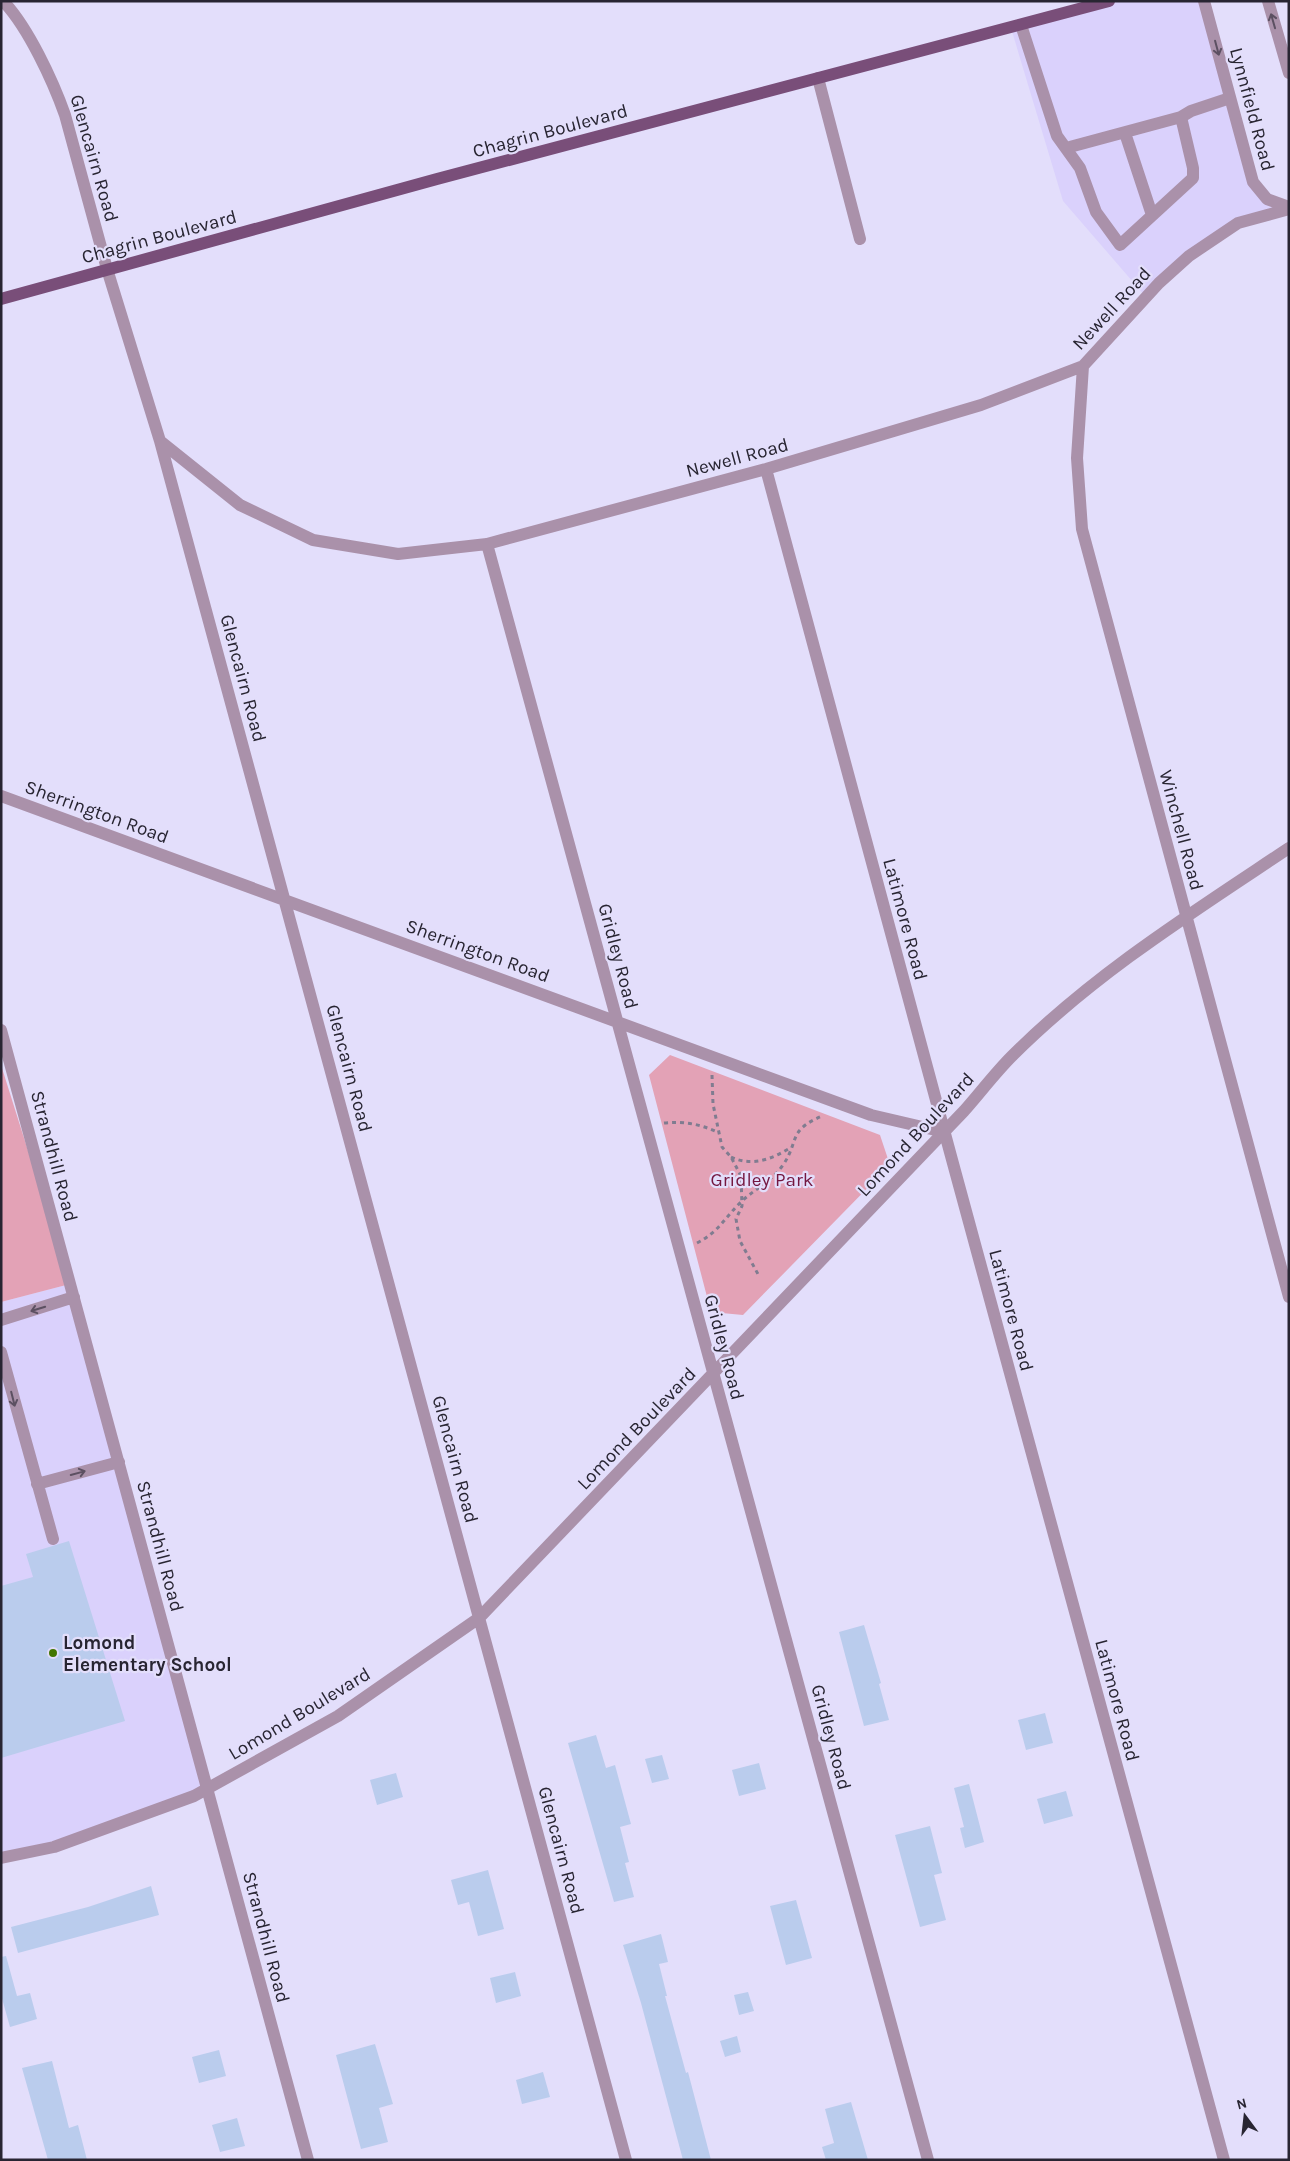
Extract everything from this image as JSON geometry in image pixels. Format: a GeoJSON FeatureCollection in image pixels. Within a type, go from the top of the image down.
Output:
{"type":"FeatureCollection","features":[{"type":"Feature","properties":{"kind":"main road","name":"Chagrin Boulevard"},"geometry":{"type":"LineString","coordinates":[[1,299],[1109,1]]}},
{"type":"Feature","properties":{"kind":"street","name":"Glencairn Road"},"geometry":{"type":"LineString","coordinates":[[3,1],[16,18],[58,96],[107,270],[160,441],[626,2160]]}},
{"type":"Feature","properties":{"kind":"street","name":"Lynnfield Road"},"geometry":{"type":"LineString","coordinates":[[1204,1],[1253,182],[1267,200],[1289,208]]}},
{"type":"Feature","properties":{"kind":"street"},"geometry":{"type":"LineString","coordinates":[[1268,1],[1289,73]]}},
{"type":"Feature","properties":{"kind":"street"},"geometry":{"type":"LineString","coordinates":[[1022,25],[1057,136],[1080,168],[1096,212],[1120,245],[1193,178],[1193,168],[1181,117]]}},
{"type":"Feature","properties":{"kind":"street"},"geometry":{"type":"LineString","coordinates":[[818,78],[860,239]]}},
{"type":"Feature","properties":{"kind":"street"},"geometry":{"type":"LineString","coordinates":[[1066,148],[1181,117],[1190,111],[1230,98]]}},
{"type":"Feature","properties":{"kind":"street"},"geometry":{"type":"LineString","coordinates":[[1126,132],[1152,215]]}},
{"type":"Feature","properties":{"kind":"street","name":"Newell Road"},"geometry":{"type":"LineString","coordinates":[[160,441],[240,505],[313,540],[398,554],[486,544],[766,469],[981,404],[1083,366],[1159,283],[1189,256],[1238,223],[1289,208]]}},
{"type":"Feature","properties":{"kind":"street","name":"Winchell Road"},"geometry":{"type":"LineString","coordinates":[[1083,366],[1077,458],[1082,529],[1185,918],[1289,1297]]}},
{"type":"Feature","properties":{"kind":"street","name":"Latimore Road"},"geometry":{"type":"LineString","coordinates":[[766,469],[944,1132],[1224,2160]]}},
{"type":"Feature","properties":{"kind":"street","name":"Gridley Road"},"geometry":{"type":"LineString","coordinates":[[486,544],[928,2160]]}},
{"type":"Feature","properties":{"kind":"street","name":"Sherrington Road"},"geometry":{"type":"LineString","coordinates":[[1,796],[617,1020],[871,1115],[944,1132]]}},
{"type":"Feature","properties":{"kind":"street","name":"Lomond Boulevard"},"geometry":{"type":"LineString","coordinates":[[1,1858],[54,1848],[194,1796],[338,1716],[480,1618],[944,1132],[1011,1056],[1084,991],[1185,918],[1289,848]]}},
{"type":"Feature","properties":{"kind":"street","name":"Strandhill Road"},"geometry":{"type":"LineString","coordinates":[[1,1030],[308,2160]]}},
{"type":"Feature","properties":{"kind":"street"},"geometry":{"type":"LineString","coordinates":[[1,1320],[74,1297]]}},
{"type":"Feature","properties":{"kind":"street"},"geometry":{"type":"LineString","coordinates":[[1,1352],[53,1539]]}},
{"type":"Feature","properties":{"kind":"street"},"geometry":{"type":"LineString","coordinates":[[37,1484],[118,1462]]}},
{"type":"Feature","properties":{"kind":"path"},"geometry":{"type":"LineString","coordinates":[[712,1075],[713,1104],[722,1146],[731,1157],[741,1176],[742,1201],[736,1220],[740,1241],[759,1276]]}},
{"type":"Feature","properties":{"kind":"path"},"geometry":{"type":"LineString","coordinates":[[697,1243],[712,1235],[742,1201],[770,1180],[784,1164],[797,1131],[822,1116]]}},
{"type":"Feature","properties":{"kind":"path"},"geometry":{"type":"LineString","coordinates":[[664,1123],[676,1122],[702,1125],[718,1132]]}},
{"type":"Feature","properties":{"kind":"path"},"geometry":{"type":"LineString","coordinates":[[731,1157],[739,1161],[771,1160],[791,1147]]}},
{"type":"Feature","properties":{"kind":"shaded area"},"geometry":{"type":"Polygon","coordinates":[[[1109,1],[1204,1],[1253,182],[1289,207],[1238,223],[1146,297],[1063,201],[1011,28],[1109,1]]]}},
{"type":"Feature","properties":{"kind":"shaded area"},"geometry":{"type":"Polygon","coordinates":[[[70,1284],[207,1788],[194,1796],[1,1858],[1,1302],[70,1284]]]}},
{"type":"Feature","properties":{"kind":"green space","name":"Gridley Park"},"geometry":{"type":"Polygon","coordinates":[[[670,1055],[880,1135],[890,1165],[743,1315],[711,1312],[649,1075],[670,1055]]]}},
{"type":"Feature","properties":{"kind":"green space"},"geometry":{"type":"Polygon","coordinates":[[[1,1065],[70,1284],[1,1302],[1,1065]]]}},
{"type":"Feature","properties":{"kind":"building","name":"Lomond Elementary School"},"geometry":{"type":"Polygon","coordinates":[[[69,1541],[125,1721],[1,1758],[1,1586],[33,1577],[26,1554],[69,1541]]]}},
{"type":"Feature","properties":{"kind":"building"},"geometry":{"type":"Polygon","coordinates":[[[864,1625],[881,1683],[879,1684],[889,1720],[864,1726],[839,1632],[864,1625]]]}},
{"type":"Feature","properties":{"kind":"building"},"geometry":{"type":"Polygon","coordinates":[[[1045,1713],[1053,1743],[1026,1750],[1018,1720],[1045,1713]]]}},
{"type":"Feature","properties":{"kind":"building"},"geometry":{"type":"Polygon","coordinates":[[[596,1735],[606,1768],[615,1765],[631,1824],[620,1827],[629,1862],[625,1863],[634,1897],[614,1902],[568,1743],[596,1735]]]}},
{"type":"Feature","properties":{"kind":"building"},"geometry":{"type":"Polygon","coordinates":[[[662,1755],[669,1779],[652,1783],[645,1759],[662,1755]]]}},
{"type":"Feature","properties":{"kind":"building"},"geometry":{"type":"Polygon","coordinates":[[[759,1763],[766,1789],[739,1796],[732,1770],[759,1763]]]}},
{"type":"Feature","properties":{"kind":"building"},"geometry":{"type":"Polygon","coordinates":[[[396,1773],[403,1797],[377,1805],[370,1780],[396,1773]]]}},
{"type":"Feature","properties":{"kind":"building"},"geometry":{"type":"Polygon","coordinates":[[[969,1784],[984,1842],[965,1848],[960,1828],[964,1827],[954,1788],[969,1784]]]}},
{"type":"Feature","properties":{"kind":"building"},"geometry":{"type":"Polygon","coordinates":[[[1066,1791],[1073,1816],[1044,1824],[1037,1799],[1066,1791]]]}},
{"type":"Feature","properties":{"kind":"building"},"geometry":{"type":"Polygon","coordinates":[[[930,1826],[942,1873],[934,1875],[946,1920],[920,1927],[895,1835],[930,1826]]]}},
{"type":"Feature","properties":{"kind":"building"},"geometry":{"type":"Polygon","coordinates":[[[488,1870],[504,1929],[478,1936],[469,1902],[458,1905],[451,1880],[488,1870]]]}},
{"type":"Feature","properties":{"kind":"building"},"geometry":{"type":"Polygon","coordinates":[[[151,1886],[159,1915],[18,1953],[11,1927],[88,1907],[151,1886]]]}},
{"type":"Feature","properties":{"kind":"building"},"geometry":{"type":"Polygon","coordinates":[[[796,1900],[812,1958],[786,1965],[770,1906],[796,1900]]]}},
{"type":"Feature","properties":{"kind":"building"},"geometry":{"type":"Polygon","coordinates":[[[661,1934],[668,1962],[659,1964],[667,1996],[665,1996],[686,2073],[688,2072],[711,2160],[683,2160],[641,2003],[623,1945],[661,1934]]]}},
{"type":"Feature","properties":{"kind":"building"},"geometry":{"type":"Polygon","coordinates":[[[6,1956],[17,1996],[30,1993],[37,2019],[10,2027],[1,1995],[1,1957],[6,1956]]]}},
{"type":"Feature","properties":{"kind":"building"},"geometry":{"type":"Polygon","coordinates":[[[515,1972],[521,1996],[496,2003],[490,1978],[515,1972]]]}},
{"type":"Feature","properties":{"kind":"building"},"geometry":{"type":"Polygon","coordinates":[[[748,1992],[754,2011],[739,2015],[734,1995],[748,1992]]]}},
{"type":"Feature","properties":{"kind":"building"},"geometry":{"type":"Polygon","coordinates":[[[737,2036],[741,2052],[725,2057],[720,2041],[737,2036]]]}},
{"type":"Feature","properties":{"kind":"building"},"geometry":{"type":"Polygon","coordinates":[[[375,2044],[393,2104],[379,2108],[388,2142],[361,2149],[336,2055],[375,2044]]]}},
{"type":"Feature","properties":{"kind":"building"},"geometry":{"type":"Polygon","coordinates":[[[219,2050],[226,2076],[199,2083],[192,2057],[219,2050]]]}},
{"type":"Feature","properties":{"kind":"building"},"geometry":{"type":"Polygon","coordinates":[[[52,2061],[69,2128],[78,2125],[87,2160],[48,2160],[22,2068],[52,2061]]]}},
{"type":"Feature","properties":{"kind":"building"},"geometry":{"type":"Polygon","coordinates":[[[543,2072],[550,2097],[522,2104],[516,2080],[543,2072]]]}},
{"type":"Feature","properties":{"kind":"building"},"geometry":{"type":"Polygon","coordinates":[[[851,2102],[868,2160],[826,2160],[822,2147],[834,2143],[825,2109],[851,2102]]]}},
{"type":"Feature","properties":{"kind":"building"},"geometry":{"type":"Polygon","coordinates":[[[237,2118],[245,2146],[220,2152],[212,2125],[237,2118]]]}},
{"type":"Feature","properties":{"kind":"place","name":"Lomond Elementary School"},"geometry":{"type":"Point","coordinates":[53,1653]}}]}
